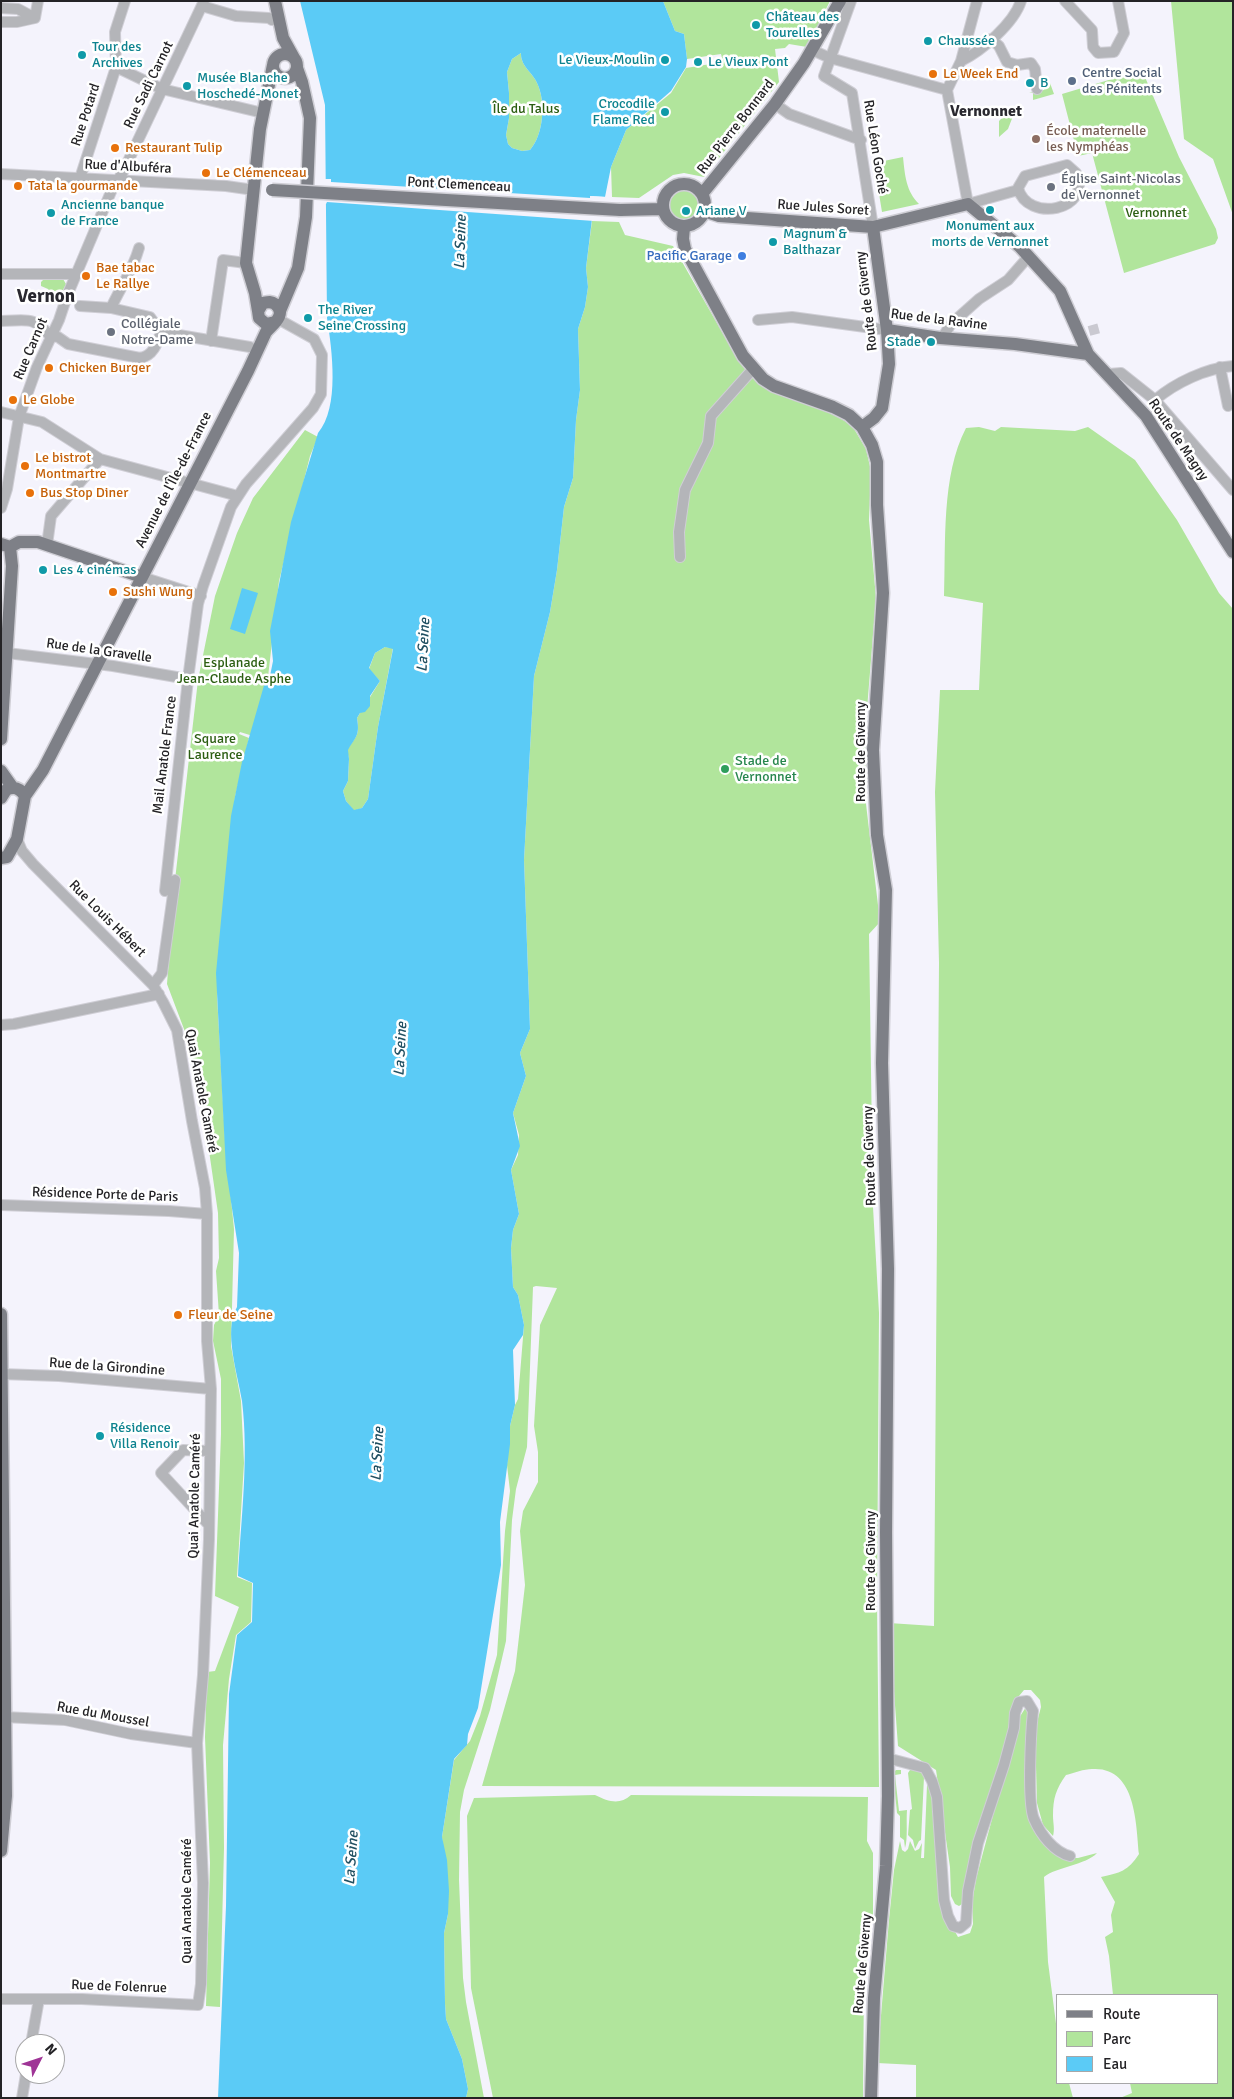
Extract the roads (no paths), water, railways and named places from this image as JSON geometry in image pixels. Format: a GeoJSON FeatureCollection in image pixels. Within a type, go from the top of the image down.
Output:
{"type":"FeatureCollection","features":[{"type":"Feature","properties":{"kind":"main road"},"geometry":{"type":"LineString","coordinates":[[267,1],[283,69],[306,96],[311,125],[306,217],[298,268],[286,294],[270,312],[255,294],[246,263],[255,166],[263,113],[283,69],[283,38],[275,1]]}},
{"type":"Feature","properties":{"kind":"main road","name":"Rue Pierre Bonnard"},"geometry":{"type":"LineString","coordinates":[[702,194],[775,104],[812,50],[840,1]]}},
{"type":"Feature","properties":{"kind":"main road"},"geometry":{"type":"LineString","coordinates":[[676,185],[690,185],[702,194],[704,211],[697,221],[684,227],[669,220],[663,209],[665,195],[676,185]]}},
{"type":"Feature","properties":{"kind":"main road","name":"Pont Clemenceau"},"geometry":{"type":"LineString","coordinates":[[254,190],[620,210],[663,209]]}},
{"type":"Feature","properties":{"kind":"main road","name":"Rue Jules Soret"},"geometry":{"type":"LineString","coordinates":[[704,211],[719,216],[873,227],[968,204]]}},
{"type":"Feature","properties":{"kind":"main road","name":"Route de Magny"},"geometry":{"type":"LineString","coordinates":[[968,204],[1029,256],[1060,291],[1083,333],[1088,354],[1109,374],[1146,416],[1233,552]]}},
{"type":"Feature","properties":{"kind":"main road"},"geometry":{"type":"LineString","coordinates":[[684,227],[683,239],[685,249],[743,356],[753,369],[774,386],[833,406],[849,415],[862,427]]}},
{"type":"Feature","properties":{"kind":"main road","name":"Route de Giverny"},"geometry":{"type":"LineString","coordinates":[[871,2098],[874,1998],[886,1866],[888,1268],[882,1064],[886,890],[877,834],[873,750],[883,593],[877,506],[877,462],[872,444],[862,427],[874,418],[882,408],[889,364],[888,330],[873,227]]}},
{"type":"Feature","properties":{"kind":"main road","name":"Avenue de l'Île-de-France"},"geometry":{"type":"LineString","coordinates":[[241,383],[250,347],[257,330],[270,312]]}},
{"type":"Feature","properties":{"kind":"main road","name":"Avenue de l'Île-de-France"},"geometry":{"type":"LineString","coordinates":[[3,861],[17,839],[10,791],[34,784],[52,751],[241,383],[266,332],[270,312]]}},
{"type":"Feature","properties":{"kind":"main road","name":"Rue de la Ravine"},"geometry":{"type":"LineString","coordinates":[[888,330],[942,338],[1016,344],[1088,354]]}},
{"type":"Feature","properties":{"kind":"main road"},"geometry":{"type":"LineString","coordinates":[[1,740],[12,566],[6,546],[26,541],[38,542],[142,577]]}},
{"type":"Feature","properties":{"kind":"main road"},"geometry":{"type":"LineString","coordinates":[[1,771],[10,791]]}},
{"type":"Feature","properties":{"kind":"main road"},"geometry":{"type":"LineString","coordinates":[[1,1314],[3,1717],[6,1809],[1,1851]]}},
{"type":"Feature","properties":{"kind":"street"},"geometry":{"type":"LineString","coordinates":[[35,18],[38,1]]}},
{"type":"Feature","properties":{"kind":"street","name":"Rue Potard"},"geometry":{"type":"LineString","coordinates":[[80,178],[116,68],[115,32],[125,1]]}},
{"type":"Feature","properties":{"kind":"street"},"geometry":{"type":"LineString","coordinates":[[830,58],[851,1]]}},
{"type":"Feature","properties":{"kind":"street"},"geometry":{"type":"LineString","coordinates":[[978,1],[962,61],[947,90],[968,204],[1018,190]]}},
{"type":"Feature","properties":{"kind":"street"},"geometry":{"type":"LineString","coordinates":[[962,61],[974,55],[992,39],[1018,10],[1021,1]]}},
{"type":"Feature","properties":{"kind":"street"},"geometry":{"type":"LineString","coordinates":[[1066,1],[1092,30],[1093,48],[1098,53],[1114,52],[1124,33],[1118,1]]}},
{"type":"Feature","properties":{"kind":"street"},"geometry":{"type":"LineString","coordinates":[[203,4],[236,16],[269,18],[272,20]]}},
{"type":"Feature","properties":{"kind":"street","name":"Rue Sadi Carnot"},"geometry":{"type":"LineString","coordinates":[[119,180],[203,4]]}},
{"type":"Feature","properties":{"kind":"street"},"geometry":{"type":"LineString","coordinates":[[1,8],[18,9],[35,18]]}},
{"type":"Feature","properties":{"kind":"street"},"geometry":{"type":"LineString","coordinates":[[1,22],[17,22],[35,18]]}},
{"type":"Feature","properties":{"kind":"street"},"geometry":{"type":"LineString","coordinates":[[992,39],[999,46],[1007,62],[1017,65],[1031,63],[1036,69],[1037,89]]}},
{"type":"Feature","properties":{"kind":"street"},"geometry":{"type":"LineString","coordinates":[[812,50],[830,58],[947,90]]}},
{"type":"Feature","properties":{"kind":"street","name":"Rue Léon Goché"},"geometry":{"type":"LineString","coordinates":[[830,58],[824,76],[852,93],[861,140],[873,227]]}},
{"type":"Feature","properties":{"kind":"street"},"geometry":{"type":"LineString","coordinates":[[116,68],[162,89],[263,113]]}},
{"type":"Feature","properties":{"kind":"street"},"geometry":{"type":"LineString","coordinates":[[775,104],[789,114],[861,140]]}},
{"type":"Feature","properties":{"kind":"street"},"geometry":{"type":"LineString","coordinates":[[1070,166],[1079,178],[1079,187],[1072,202],[1057,209],[1049,210],[1033,205],[1022,198],[1018,190],[1025,176],[1060,167],[1070,166]]}},
{"type":"Feature","properties":{"kind":"street","name":"Rue d'Albuféra"},"geometry":{"type":"LineString","coordinates":[[1,174],[226,186],[254,190]]}},
{"type":"Feature","properties":{"kind":"street","name":"Rue Carnot"},"geometry":{"type":"LineString","coordinates":[[1,508],[7,489],[19,416],[37,367],[59,320],[93,234],[119,180]]}},
{"type":"Feature","properties":{"kind":"street"},"geometry":{"type":"LineString","coordinates":[[111,308],[130,273],[139,248]]}},
{"type":"Feature","properties":{"kind":"street"},"geometry":{"type":"LineString","coordinates":[[942,338],[951,324],[979,299],[1008,280],[1029,256]]}},
{"type":"Feature","properties":{"kind":"street"},"geometry":{"type":"LineString","coordinates":[[211,341],[224,260],[246,263]]}},
{"type":"Feature","properties":{"kind":"street"},"geometry":{"type":"LineString","coordinates":[[1,274],[77,274]]}},
{"type":"Feature","properties":{"kind":"street"},"geometry":{"type":"LineString","coordinates":[[80,306],[111,308],[150,318],[161,332],[250,347]]}},
{"type":"Feature","properties":{"kind":"street","name":"Mail Anatole France"},"geometry":{"type":"LineString","coordinates":[[156,990],[162,973],[175,880],[165,891],[188,679],[201,596],[227,516],[238,496],[320,398],[322,355],[314,338],[270,312]]}},
{"type":"Feature","properties":{"kind":"street","name":"Rue de la Ravine"},"geometry":{"type":"LineString","coordinates":[[758,320],[792,317],[888,330]]}},
{"type":"Feature","properties":{"kind":"street"},"geometry":{"type":"LineString","coordinates":[[1,320],[33,320],[41,324],[50,336],[68,344],[140,358],[146,357],[153,352],[161,332]]}},
{"type":"Feature","properties":{"kind":"street"},"geometry":{"type":"LineString","coordinates":[[1154,400],[1175,386],[1220,367],[1233,366]]}},
{"type":"Feature","properties":{"kind":"street"},"geometry":{"type":"LineString","coordinates":[[1220,367],[1228,406]]}},
{"type":"Feature","properties":{"kind":"street"},"geometry":{"type":"LineString","coordinates":[[680,557],[679,532],[685,490],[708,443],[711,416],[753,369]]}},
{"type":"Feature","properties":{"kind":"street"},"geometry":{"type":"LineString","coordinates":[[1109,374],[1120,374],[1154,400],[1233,490]]}},
{"type":"Feature","properties":{"kind":"street"},"geometry":{"type":"LineString","coordinates":[[1,412],[42,422],[100,459],[238,496]]}},
{"type":"Feature","properties":{"kind":"street"},"geometry":{"type":"LineString","coordinates":[[47,545],[51,516],[100,459]]}},
{"type":"Feature","properties":{"kind":"street"},"geometry":{"type":"LineString","coordinates":[[142,577],[201,596]]}},
{"type":"Feature","properties":{"kind":"street","name":"Rue de la Gravelle"},"geometry":{"type":"LineString","coordinates":[[7,653],[95,664],[188,679]]}},
{"type":"Feature","properties":{"kind":"street","name":"Rue Louis Hébert"},"geometry":{"type":"LineString","coordinates":[[17,839],[22,851],[33,864],[156,990]]}},
{"type":"Feature","properties":{"kind":"street","name":"Rue Louis Hébert"},"geometry":{"type":"LineString","coordinates":[[3,861],[23,858],[33,864]]}},
{"type":"Feature","properties":{"kind":"street"},"geometry":{"type":"LineString","coordinates":[[1,1025],[14,1024],[156,990]]}},
{"type":"Feature","properties":{"kind":"street","name":"Quai Anatole Caméré"},"geometry":{"type":"LineString","coordinates":[[156,990],[177,1030],[208,1214],[208,1341],[211,1389],[209,1524],[203,1675],[197,1743],[202,1883],[201,1984],[198,2005]]}},
{"type":"Feature","properties":{"kind":"street","name":"Résidence Porte de Paris"},"geometry":{"type":"LineString","coordinates":[[1,1205],[208,1214]]}},
{"type":"Feature","properties":{"kind":"street","name":"Rue de la Girondine"},"geometry":{"type":"LineString","coordinates":[[2,1374],[59,1376],[211,1389]]}},
{"type":"Feature","properties":{"kind":"street"},"geometry":{"type":"LineString","coordinates":[[209,1451],[183,1450],[161,1473],[209,1524]]}},
{"type":"Feature","properties":{"kind":"street"},"geometry":{"type":"LineString","coordinates":[[887,1758],[925,1768],[932,1780],[936,1797],[944,1900],[953,1926],[960,1928],[966,1923],[968,1891],[978,1843],[1004,1765],[1014,1728],[1015,1713],[1019,1702],[1023,1700],[1033,1711],[1030,1788],[1033,1818],[1054,1848],[1061,1854],[1070,1856]]}},
{"type":"Feature","properties":{"kind":"street","name":"Rue du Moussel"},"geometry":{"type":"LineString","coordinates":[[3,1717],[65,1720],[131,1734],[197,1743]]}},
{"type":"Feature","properties":{"kind":"street","name":"Rue de Folenrue"},"geometry":{"type":"LineString","coordinates":[[1,1999],[82,1999],[198,2005]]}},
{"type":"Feature","properties":{"kind":"street"},"geometry":{"type":"LineString","coordinates":[[33,2034],[39,1999]]}},
{"type":"Feature","properties":{"kind":"street"},"geometry":{"type":"LineString","coordinates":[[22,2098],[24,2084]]}},
{"type":"Feature","properties":{"kind":"water","name":"La Seine"},"geometry":{"type":"Polygon","coordinates":[[[300,1],[663,1],[675,31],[684,34],[686,67],[671,91],[626,130],[611,167],[605,197],[590,196],[592,219],[586,268],[588,287],[585,307],[578,329],[580,390],[576,420],[573,478],[564,507],[550,612],[534,676],[524,860],[530,1029],[520,1053],[526,1076],[513,1113],[520,1146],[511,1170],[519,1214],[513,1230],[511,1248],[513,1287],[518,1295],[524,1325],[523,1335],[513,1350],[515,1405],[510,1426],[510,1444],[500,1522],[501,1565],[478,1708],[468,1734],[467,1745],[454,1759],[442,1837],[447,1860],[449,1891],[448,1914],[444,1933],[446,2019],[462,2059],[468,2089],[466,2098],[218,2098],[226,1906],[229,1694],[237,1635],[252,1622],[253,1583],[238,1576],[245,1445],[242,1401],[231,1340],[231,1328],[237,1307],[239,1253],[226,1170],[216,973],[231,816],[242,762],[265,682],[270,676],[273,661],[270,631],[291,522],[318,433],[325,422],[332,394],[331,346],[327,318],[325,105],[300,1]],[[521,53],[512,59],[507,72],[509,118],[506,135],[508,144],[512,148],[522,151],[530,150],[535,143],[541,127],[542,99],[534,77],[523,63],[521,53]],[[385,647],[375,653],[369,668],[380,681],[370,696],[370,706],[365,712],[360,713],[357,718],[358,732],[348,750],[348,781],[343,791],[346,801],[354,810],[362,808],[368,799],[378,727],[393,649],[385,647]]]}},
{"type":"Feature","properties":{"kind":"water"},"geometry":{"type":"Polygon","coordinates":[[[242,588],[258,593],[245,634],[230,629],[242,588]]]}},
{"type":"Feature","properties":{"kind":"tunnel"},"geometry":{"type":"LineString","coordinates":[[1089,331],[1100,328]]}},
{"type":"Feature","properties":{"kind":"place","name":"Château des Tourelles"},"geometry":{"type":"Point","coordinates":[756,25]}},
{"type":"Feature","properties":{"kind":"place","name":"Chaussée"},"geometry":{"type":"Point","coordinates":[928,41]}},
{"type":"Feature","properties":{"kind":"place","name":"Tour des Archives"},"geometry":{"type":"Point","coordinates":[82,55]}},
{"type":"Feature","properties":{"kind":"place","name":"Le Vieux-Moulin"},"geometry":{"type":"Point","coordinates":[665,60]}},
{"type":"Feature","properties":{"kind":"place","name":"Le Vieux Pont"},"geometry":{"type":"Point","coordinates":[698,62]}},
{"type":"Feature","properties":{"kind":"place","name":"Le Week End"},"geometry":{"type":"Point","coordinates":[933,74]}},
{"type":"Feature","properties":{"kind":"place","name":"Centre Social des Pénitents"},"geometry":{"type":"Point","coordinates":[1072,81]}},
{"type":"Feature","properties":{"kind":"place","name":"B"},"geometry":{"type":"Point","coordinates":[1030,83]}},
{"type":"Feature","properties":{"kind":"place","name":"Musée Blanche Hoschedé-Monet"},"geometry":{"type":"Point","coordinates":[187,86]}},
{"type":"Feature","properties":{"kind":"place","name":"Crocodile Flame Red"},"geometry":{"type":"Point","coordinates":[665,112]}},
{"type":"Feature","properties":{"kind":"place","name":"École maternelle les Nymphéas"},"geometry":{"type":"Point","coordinates":[1036,139]}},
{"type":"Feature","properties":{"kind":"place","name":"Restaurant Tulip"},"geometry":{"type":"Point","coordinates":[115,148]}},
{"type":"Feature","properties":{"kind":"place","name":"Le Clémenceau"},"geometry":{"type":"Point","coordinates":[206,173]}},
{"type":"Feature","properties":{"kind":"place","name":"Tata la gourmande"},"geometry":{"type":"Point","coordinates":[18,186]}},
{"type":"Feature","properties":{"kind":"place","name":"Église Saint-Nicolas de Vernonnet"},"geometry":{"type":"Point","coordinates":[1051,187]}},
{"type":"Feature","properties":{"kind":"place","name":"Monument aux morts de Vernonnet"},"geometry":{"type":"Point","coordinates":[990,210]}},
{"type":"Feature","properties":{"kind":"place","name":"Ariane V"},"geometry":{"type":"Point","coordinates":[686,211]}},
{"type":"Feature","properties":{"kind":"place","name":"Ancienne banque de France"},"geometry":{"type":"Point","coordinates":[51,213]}},
{"type":"Feature","properties":{"kind":"place","name":"Magnum & Balthazar"},"geometry":{"type":"Point","coordinates":[773,242]}},
{"type":"Feature","properties":{"kind":"place","name":"Pacific Garage"},"geometry":{"type":"Point","coordinates":[742,256]}},
{"type":"Feature","properties":{"kind":"place","name":"Bae tabac Le Rallye"},"geometry":{"type":"Point","coordinates":[86,276]}},
{"type":"Feature","properties":{"kind":"place","name":"The River Seine Crossing"},"geometry":{"type":"Point","coordinates":[308,318]}},
{"type":"Feature","properties":{"kind":"place","name":"Collégiale Notre-Dame"},"geometry":{"type":"Point","coordinates":[111,332]}},
{"type":"Feature","properties":{"kind":"place","name":"Stade"},"geometry":{"type":"Point","coordinates":[931,342]}},
{"type":"Feature","properties":{"kind":"place","name":"Chicken Burger"},"geometry":{"type":"Point","coordinates":[49,368]}},
{"type":"Feature","properties":{"kind":"place","name":"Le Globe"},"geometry":{"type":"Point","coordinates":[13,400]}},
{"type":"Feature","properties":{"kind":"place","name":"Le bistrot Montmartre"},"geometry":{"type":"Point","coordinates":[25,466]}},
{"type":"Feature","properties":{"kind":"place","name":"Bus Stop Diner"},"geometry":{"type":"Point","coordinates":[30,493]}},
{"type":"Feature","properties":{"kind":"place","name":"Les 4 cinémas"},"geometry":{"type":"Point","coordinates":[43,570]}},
{"type":"Feature","properties":{"kind":"place","name":"Sushi Wung"},"geometry":{"type":"Point","coordinates":[113,592]}},
{"type":"Feature","properties":{"kind":"place","name":"Stade de Vernonnet"},"geometry":{"type":"Point","coordinates":[725,769]}},
{"type":"Feature","properties":{"kind":"place","name":"Fleur de Seine"},"geometry":{"type":"Point","coordinates":[178,1315]}},
{"type":"Feature","properties":{"kind":"place","name":"Résidence Villa Renoir"},"geometry":{"type":"Point","coordinates":[100,1436]}},
{"type":"Feature","properties":{"kind":"district","name":"Vernonnet"},"geometry":{"type":"Point","coordinates":[986,112]}},
{"type":"Feature","properties":{"kind":"district","name":"Vernon"},"geometry":{"type":"Point","coordinates":[46,297]}},
{"type":"Feature","properties":{"kind":"park label","name":"Île du Talus"},"geometry":{"type":"Point","coordinates":[526,109]}},
{"type":"Feature","properties":{"kind":"park label","name":"Esplanade Jean-Claude Asphe"},"geometry":{"type":"Point","coordinates":[234,672]}},
{"type":"Feature","properties":{"kind":"park label","name":"Square Laurence"},"geometry":{"type":"Point","coordinates":[215,748]}}]}
